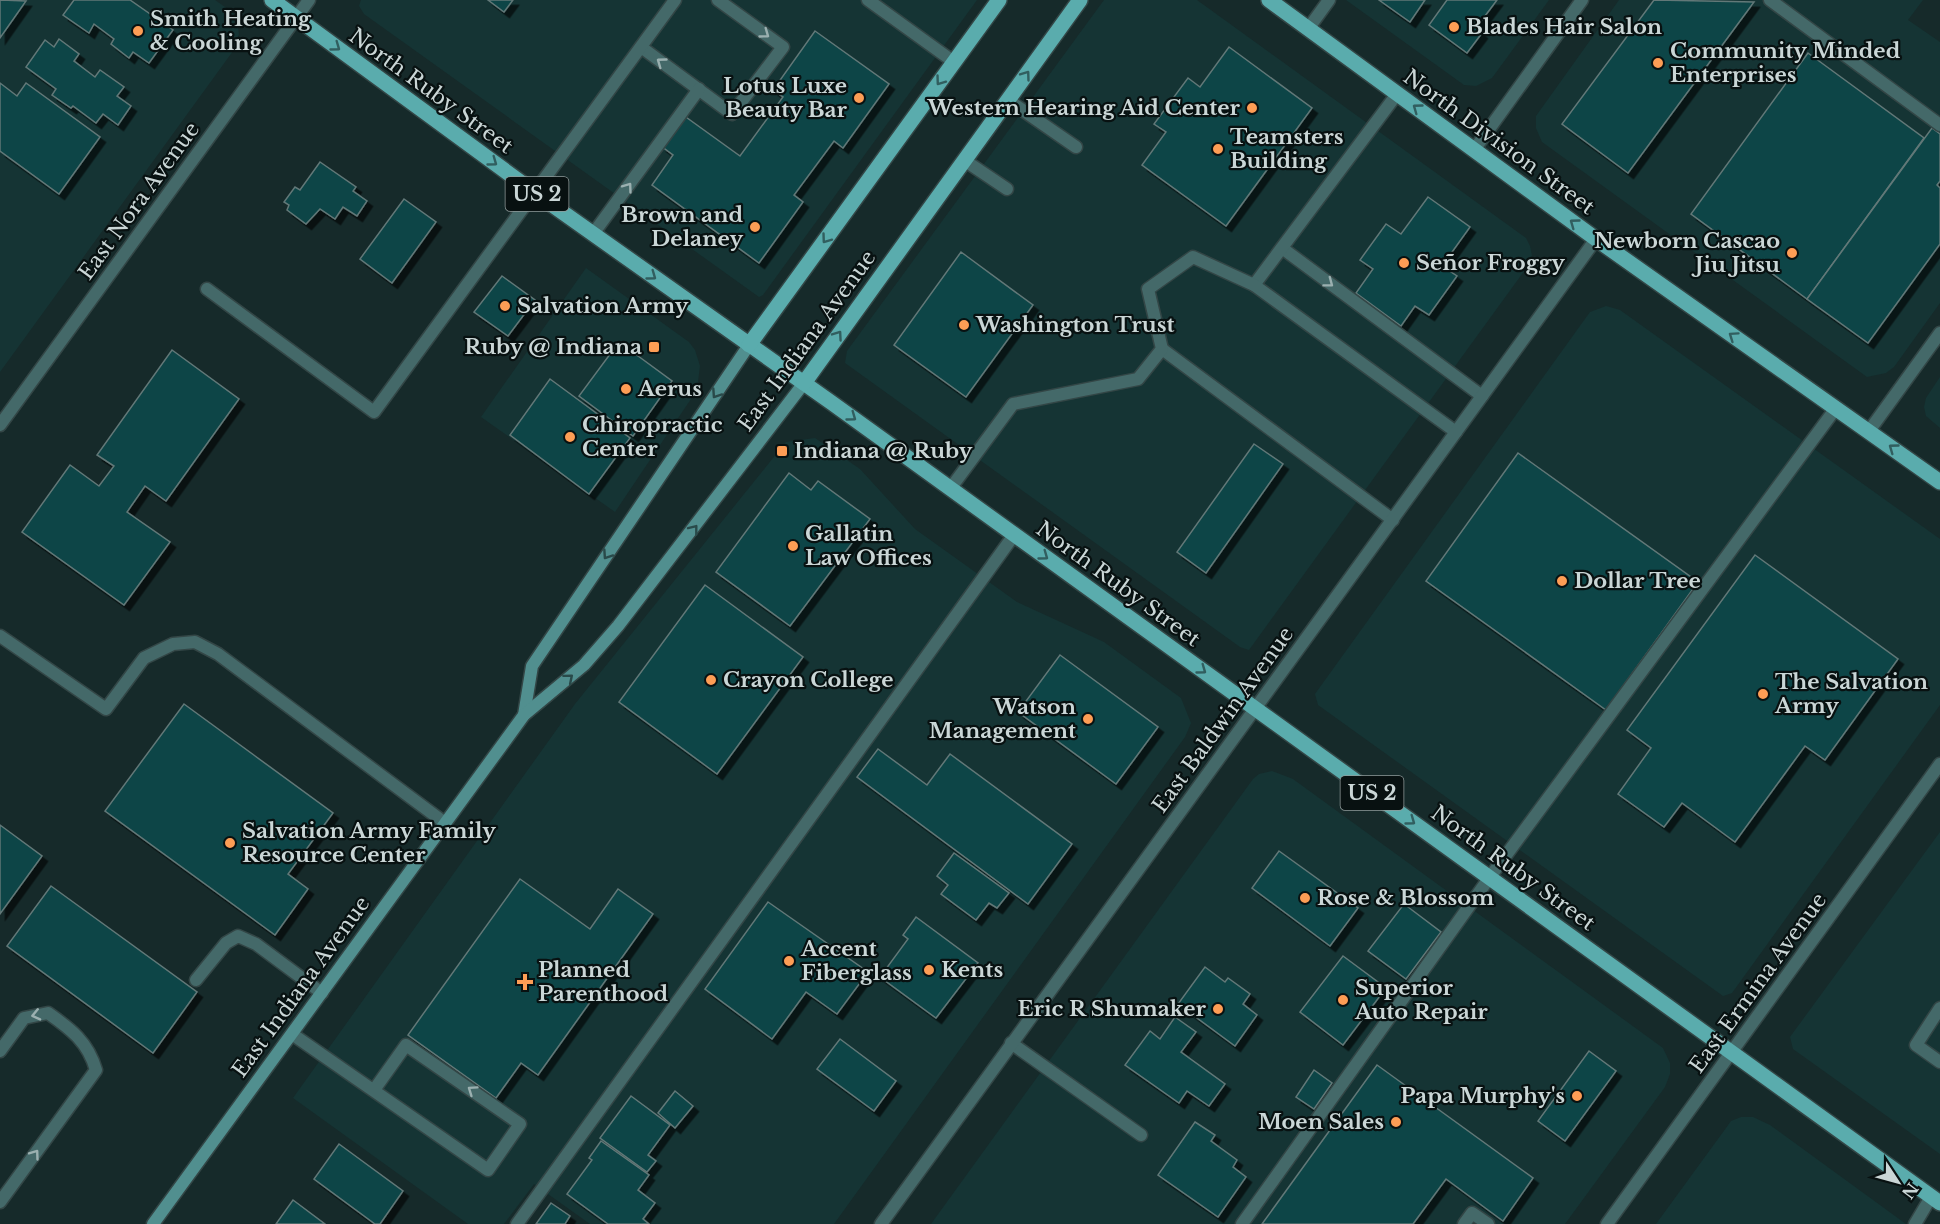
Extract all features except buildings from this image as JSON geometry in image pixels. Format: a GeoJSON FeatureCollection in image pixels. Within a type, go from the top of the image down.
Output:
{"type":"FeatureCollection","features":[{"type":"Feature","properties":{"kind":"main road","name":"North Ruby Street"},"geometry":{"type":"LineString","coordinates":[[272,0],[534,192],[804,383],[1936,1200]]}},
{"type":"Feature","properties":{"kind":"main road","name":"East Indiana Avenue"},"geometry":{"type":"LineString","coordinates":[[524,715],[532,666],[749,345],[999,0]]}},
{"type":"Feature","properties":{"kind":"main road","name":"East Indiana Avenue"},"geometry":{"type":"LineString","coordinates":[[153,1224],[524,715],[584,665],[618,626],[804,383],[1080,0]]}},
{"type":"Feature","properties":{"kind":"main road","name":"North Division Street"},"geometry":{"type":"LineString","coordinates":[[1269,0],[1596,239],[1940,482]]}},
{"type":"Feature","properties":{"kind":"street","name":"East Nora Avenue"},"geometry":{"type":"LineString","coordinates":[[0,425],[309,0]]}},
{"type":"Feature","properties":{"kind":"street"},"geometry":{"type":"LineString","coordinates":[[207,290],[374,412],[675,0]]}},
{"type":"Feature","properties":{"kind":"street"},"geometry":{"type":"LineString","coordinates":[[640,47],[732,114],[783,47],[718,0]]}},
{"type":"Feature","properties":{"kind":"street"},"geometry":{"type":"LineString","coordinates":[[868,0],[954,62]]}},
{"type":"Feature","properties":{"kind":"street"},"geometry":{"type":"LineString","coordinates":[[1308,28],[1329,0]]}},
{"type":"Feature","properties":{"kind":"street"},"geometry":{"type":"LineString","coordinates":[[1474,150],[1582,0]]}},
{"type":"Feature","properties":{"kind":"street"},"geometry":{"type":"LineString","coordinates":[[1770,0],[1940,125]]}},
{"type":"Feature","properties":{"kind":"street"},"geometry":{"type":"LineString","coordinates":[[593,234],[699,89]]}},
{"type":"Feature","properties":{"kind":"street"},"geometry":{"type":"LineString","coordinates":[[1254,285],[1397,94]]}},
{"type":"Feature","properties":{"kind":"street"},"geometry":{"type":"LineString","coordinates":[[1008,100],[1076,147]]}},
{"type":"Feature","properties":{"kind":"street"},"geometry":{"type":"LineString","coordinates":[[964,160],[1007,189]]}},
{"type":"Feature","properties":{"kind":"street","name":"East Baldwin Avenue"},"geometry":{"type":"LineString","coordinates":[[881,1224],[1596,239]]}},
{"type":"Feature","properties":{"kind":"street"},"geometry":{"type":"LineString","coordinates":[[1282,248],[1482,396]]}},
{"type":"Feature","properties":{"kind":"street"},"geometry":{"type":"LineString","coordinates":[[1392,520],[1162,349],[1149,289],[1193,257],[1254,285],[1456,432]]}},
{"type":"Feature","properties":{"kind":"street"},"geometry":{"type":"LineString","coordinates":[[1869,431],[1936,347],[1940,333]]}},
{"type":"Feature","properties":{"kind":"street"},"geometry":{"type":"LineString","coordinates":[[950,489],[1013,404],[1138,379],[1162,349]]}},
{"type":"Feature","properties":{"kind":"street"},"geometry":{"type":"LineString","coordinates":[[1242,1224],[1490,877],[1836,408]]}},
{"type":"Feature","properties":{"kind":"street"},"geometry":{"type":"LineString","coordinates":[[517,1224],[1014,535]]}},
{"type":"Feature","properties":{"kind":"street"},"geometry":{"type":"LineString","coordinates":[[0,636],[106,709],[144,658],[173,644],[195,642],[218,654],[445,823]]}},
{"type":"Feature","properties":{"kind":"street","name":"East Ermina Avenue"},"geometry":{"type":"LineString","coordinates":[[1607,1224],[1940,764]]}},
{"type":"Feature","properties":{"kind":"street"},"geometry":{"type":"LineString","coordinates":[[196,980],[226,942],[238,936],[256,944],[322,993]]}},
{"type":"Feature","properties":{"kind":"street"},"geometry":{"type":"LineString","coordinates":[[1940,1008],[1916,1045],[1940,1062]]}},
{"type":"Feature","properties":{"kind":"street"},"geometry":{"type":"LineString","coordinates":[[0,1051],[24,1018],[48,1012],[76,1033],[91,1053],[96,1070],[0,1202]]}},
{"type":"Feature","properties":{"kind":"street"},"geometry":{"type":"LineString","coordinates":[[292,1034],[488,1170],[520,1124],[406,1045],[374,1090]]}},
{"type":"Feature","properties":{"kind":"street"},"geometry":{"type":"LineString","coordinates":[[1011,1043],[1141,1135]]}},
{"type":"Feature","properties":{"kind":"street"},"geometry":{"type":"LineString","coordinates":[[1916,1224],[1936,1200]]}},
{"type":"Feature","properties":{"kind":"street"},"geometry":{"type":"LineString","coordinates":[[1464,1224],[1472,1213],[1488,1224]]}},
{"type":"Feature","properties":{"kind":"shaded area"},"geometry":{"type":"Polygon","coordinates":[[[0,0],[215,0],[232,12],[237,20],[239,34],[233,51],[0,372],[0,0]]]}},
{"type":"Feature","properties":{"kind":"shaded area"},"geometry":{"type":"Polygon","coordinates":[[[361,0],[977,0],[763,295],[759,297],[364,14],[359,6],[361,0]]]}},
{"type":"Feature","properties":{"kind":"shaded area"},"geometry":{"type":"Polygon","coordinates":[[[1104,0],[1197,0],[1526,238],[1530,246],[1532,256],[1527,267],[1249,650],[1240,647],[845,363],[847,351],[1104,0]]]}},
{"type":"Feature","properties":{"kind":"shaded area"},"geometry":{"type":"Polygon","coordinates":[[[1346,0],[1549,0],[1492,78],[1476,86],[1464,85],[1346,0]]]}},
{"type":"Feature","properties":{"kind":"shaded area"},"geometry":{"type":"Polygon","coordinates":[[[1619,0],[1923,0],[1908,20],[1940,42],[1940,303],[1894,367],[1886,373],[1867,377],[1542,142],[1536,128],[1536,116],[1619,0]]]}},
{"type":"Feature","properties":{"kind":"shaded area"},"geometry":{"type":"Polygon","coordinates":[[[586,268],[689,342],[695,350],[700,366],[697,390],[615,512],[481,417],[586,268]]]}},
{"type":"Feature","properties":{"kind":"shaded area"},"geometry":{"type":"Polygon","coordinates":[[[1606,306],[1620,310],[1940,539],[1940,705],[1732,993],[1723,996],[1318,705],[1315,694],[1590,312],[1606,306]]]}},
{"type":"Feature","properties":{"kind":"shaded area"},"geometry":{"type":"Polygon","coordinates":[[[1940,377],[1940,428],[1926,416],[1924,407],[1926,398],[1940,377]]]}},
{"type":"Feature","properties":{"kind":"shaded area"},"geometry":{"type":"Polygon","coordinates":[[[815,438],[860,469],[915,529],[1017,602],[1104,642],[1181,698],[1191,723],[1185,737],[834,1224],[590,1224],[534,1184],[504,1224],[468,1224],[293,1098],[575,704],[786,442],[815,438]]]}},
{"type":"Feature","properties":{"kind":"shaded area"},"geometry":{"type":"Polygon","coordinates":[[[1272,771],[1293,779],[1663,1048],[1670,1063],[1670,1074],[1665,1087],[1565,1224],[931,1224],[1253,779],[1259,774],[1272,771]]]}},
{"type":"Feature","properties":{"kind":"shaded area"},"geometry":{"type":"Polygon","coordinates":[[[1940,832],[1940,1154],[1793,1049],[1790,1037],[1940,832]]]}},
{"type":"Feature","properties":{"kind":"shaded area"},"geometry":{"type":"Polygon","coordinates":[[[1741,1117],[1753,1117],[1770,1125],[1906,1224],[1656,1224],[1731,1121],[1741,1117]]]}},
{"type":"Feature","properties":{"kind":"place","name":"Blades Hair Salon"},"geometry":{"type":"Point","coordinates":[1454,27]}},
{"type":"Feature","properties":{"kind":"place","name":"Smith Heating & Cooling"},"geometry":{"type":"Point","coordinates":[138,31]}},
{"type":"Feature","properties":{"kind":"place","name":"Community Minded Enterprises"},"geometry":{"type":"Point","coordinates":[1658,63]}},
{"type":"Feature","properties":{"kind":"place","name":"Lotus Luxe Beauty Bar"},"geometry":{"type":"Point","coordinates":[859,98]}},
{"type":"Feature","properties":{"kind":"place","name":"Western Hearing Aid Center"},"geometry":{"type":"Point","coordinates":[1252,108]}},
{"type":"Feature","properties":{"kind":"place","name":"Teamsters Building"},"geometry":{"type":"Point","coordinates":[1218,149]}},
{"type":"Feature","properties":{"kind":"place","name":"Brown and Delaney"},"geometry":{"type":"Point","coordinates":[755,227]}},
{"type":"Feature","properties":{"kind":"place","name":"Newborn Cascao Jiu Jitsu"},"geometry":{"type":"Point","coordinates":[1792,253]}},
{"type":"Feature","properties":{"kind":"place","name":"Señor Froggy"},"geometry":{"type":"Point","coordinates":[1404,263]}},
{"type":"Feature","properties":{"kind":"place","name":"Salvation Army"},"geometry":{"type":"Point","coordinates":[505,306]}},
{"type":"Feature","properties":{"kind":"place","name":"Washington Trust"},"geometry":{"type":"Point","coordinates":[964,325]}},
{"type":"Feature","properties":{"kind":"place","name":"Ruby @ Indiana"},"geometry":{"type":"Point","coordinates":[654,347]}},
{"type":"Feature","properties":{"kind":"place","name":"Aerus"},"geometry":{"type":"Point","coordinates":[626,389]}},
{"type":"Feature","properties":{"kind":"place","name":"Chiropractic Center"},"geometry":{"type":"Point","coordinates":[570,437]}},
{"type":"Feature","properties":{"kind":"place","name":"Indiana @ Ruby"},"geometry":{"type":"Point","coordinates":[782,451]}},
{"type":"Feature","properties":{"kind":"place","name":"Gallatin Law Offices"},"geometry":{"type":"Point","coordinates":[793,546]}},
{"type":"Feature","properties":{"kind":"place","name":"Dollar Tree"},"geometry":{"type":"Point","coordinates":[1562,581]}},
{"type":"Feature","properties":{"kind":"place","name":"Crayon College"},"geometry":{"type":"Point","coordinates":[711,680]}},
{"type":"Feature","properties":{"kind":"place","name":"The Salvation Army"},"geometry":{"type":"Point","coordinates":[1763,694]}},
{"type":"Feature","properties":{"kind":"place","name":"Watson Management"},"geometry":{"type":"Point","coordinates":[1088,719]}},
{"type":"Feature","properties":{"kind":"place","name":"Salvation Army Family Resource Center"},"geometry":{"type":"Point","coordinates":[230,843]}},
{"type":"Feature","properties":{"kind":"place","name":"Rose & Blossom"},"geometry":{"type":"Point","coordinates":[1305,898]}},
{"type":"Feature","properties":{"kind":"place","name":"Accent Fiberglass"},"geometry":{"type":"Point","coordinates":[789,961]}},
{"type":"Feature","properties":{"kind":"place","name":"Kents"},"geometry":{"type":"Point","coordinates":[929,970]}},
{"type":"Feature","properties":{"kind":"place","name":"Planned Parenthood"},"geometry":{"type":"Point","coordinates":[525,982]}},
{"type":"Feature","properties":{"kind":"place","name":"Superior Auto Repair"},"geometry":{"type":"Point","coordinates":[1343,1000]}},
{"type":"Feature","properties":{"kind":"place","name":"Eric R Shumaker"},"geometry":{"type":"Point","coordinates":[1218,1009]}},
{"type":"Feature","properties":{"kind":"place","name":"Papa Murphy's"},"geometry":{"type":"Point","coordinates":[1577,1096]}},
{"type":"Feature","properties":{"kind":"place","name":"Moen Sales"},"geometry":{"type":"Point","coordinates":[1396,1122]}}]}
